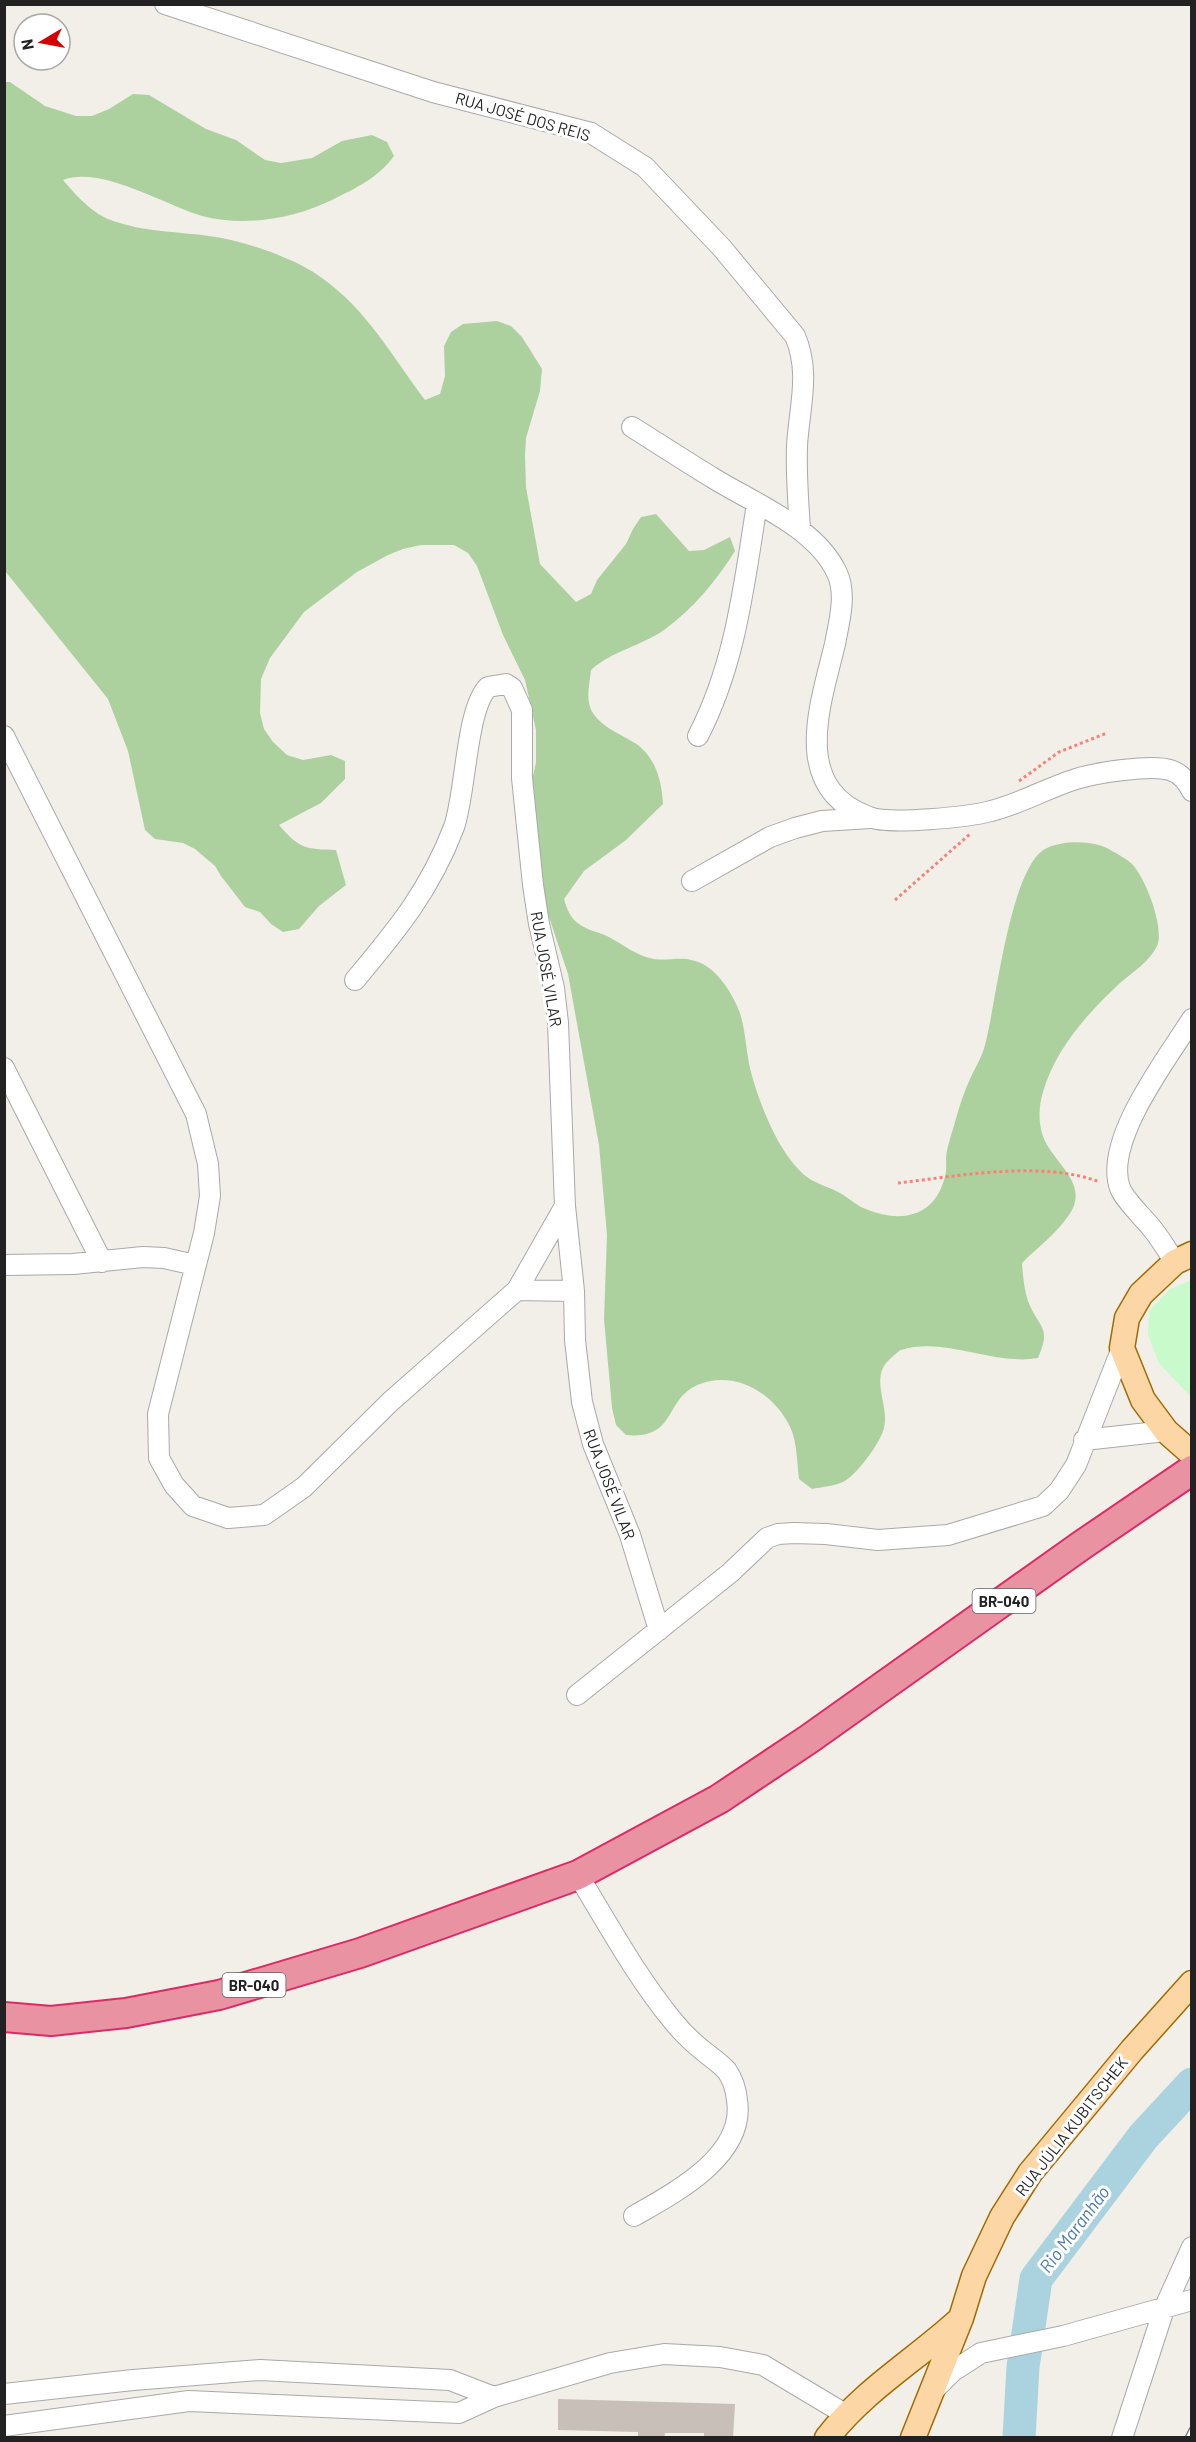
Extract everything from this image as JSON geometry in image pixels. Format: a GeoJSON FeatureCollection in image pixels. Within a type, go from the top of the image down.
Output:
{"type":"FeatureCollection","features":[{"type":"Feature","properties":{"kind":"highway","name":"BR-040"},"geometry":{"type":"LineString","coordinates":[[4,2017],[51,2021],[94,2017],[219,1995],[360,1953],[578,1875],[719,1799],[818,1733],[1191,1470]]}},
{"type":"Feature","properties":{"kind":"main road"},"geometry":{"type":"LineString","coordinates":[[1183,1258],[1141,1294],[1127,1318],[1122,1348],[1143,1400],[1166,1431],[1191,1454]]}},
{"type":"Feature","properties":{"kind":"main road","name":"RUA JÚLIA KUBITSCHEK"},"geometry":{"type":"LineString","coordinates":[[914,2438],[961,2318],[974,2276],[1002,2217],[1030,2173],[1191,1983]]}},
{"type":"Feature","properties":{"kind":"main road"},"geometry":{"type":"LineString","coordinates":[[827,2438],[845,2414],[869,2392],[919,2355],[961,2318]]}},
{"type":"Feature","properties":{"kind":"street","name":"RUA JOSÉ DOS REIS"},"geometry":{"type":"LineString","coordinates":[[165,4],[434,92],[591,133],[645,167],[722,248],[795,336],[802,352],[803,392],[796,476],[800,529]]}},
{"type":"Feature","properties":{"kind":"street"},"geometry":{"type":"LineString","coordinates":[[632,427],[800,529],[824,552],[838,574],[841,594],[840,620],[817,734],[817,763],[824,783],[838,801],[871,818]]}},
{"type":"Feature","properties":{"kind":"street"},"geometry":{"type":"LineString","coordinates":[[698,736],[714,705],[729,662],[738,622],[757,504]]}},
{"type":"Feature","properties":{"kind":"street","name":"RUA JOSÉ VILAR"},"geometry":{"type":"LineString","coordinates":[[355,980],[419,899],[436,869],[455,825],[466,776],[476,705],[488,687],[506,684],[512,688],[522,710],[522,778],[533,885],[538,924],[555,1000],[565,1206],[574,1291],[577,1360],[587,1425],[599,1462],[630,1535],[659,1630]]}},
{"type":"Feature","properties":{"kind":"street"},"geometry":{"type":"LineString","coordinates":[[4,736],[10,759],[196,1114],[208,1164],[210,1196],[204,1233],[158,1414],[159,1458],[174,1485],[193,1506],[228,1518],[264,1515],[304,1487],[390,1402],[517,1290],[565,1206]]}},
{"type":"Feature","properties":{"kind":"street"},"geometry":{"type":"LineString","coordinates":[[692,881],[770,837],[822,821],[871,818],[918,819],[992,811],[1077,778],[1130,769],[1169,769],[1184,778],[1191,791]]}},
{"type":"Feature","properties":{"kind":"street"},"geometry":{"type":"LineString","coordinates":[[1183,1258],[1155,1232],[1121,1191],[1117,1170],[1119,1150],[1129,1122],[1191,1019]]}},
{"type":"Feature","properties":{"kind":"street"},"geometry":{"type":"LineString","coordinates":[[4,1068],[102,1262]]}},
{"type":"Feature","properties":{"kind":"street"},"geometry":{"type":"LineString","coordinates":[[4,1265],[28,1266],[154,1258],[195,1265]]}},
{"type":"Feature","properties":{"kind":"street"},"geometry":{"type":"LineString","coordinates":[[517,1290],[574,1291]]}},
{"type":"Feature","properties":{"kind":"street"},"geometry":{"type":"LineString","coordinates":[[578,1695],[730,1573],[767,1538],[778,1534],[826,1534],[878,1540],[948,1535],[1043,1506],[1059,1491],[1076,1465],[1122,1348]]}},
{"type":"Feature","properties":{"kind":"street"},"geometry":{"type":"LineString","coordinates":[[1084,1440],[1166,1431]]}},
{"type":"Feature","properties":{"kind":"street"},"geometry":{"type":"LineString","coordinates":[[578,1875],[635,1969],[673,2021],[702,2050],[726,2069],[735,2085],[739,2108],[730,2140],[715,2160],[688,2184],[634,2216]]}},
{"type":"Feature","properties":{"kind":"street"},"geometry":{"type":"LineString","coordinates":[[1122,2438],[1164,2309],[1191,2247]]}},
{"type":"Feature","properties":{"kind":"street"},"geometry":{"type":"LineString","coordinates":[[932,2392],[954,2371],[987,2352],[1063,2336],[1191,2300]]}},
{"type":"Feature","properties":{"kind":"street"},"geometry":{"type":"LineString","coordinates":[[961,2318],[969,2345],[987,2352]]}},
{"type":"Feature","properties":{"kind":"street"},"geometry":{"type":"LineString","coordinates":[[4,2426],[189,2401],[459,2413],[494,2397],[610,2363],[664,2354],[708,2356],[762,2364],[845,2414]]}},
{"type":"Feature","properties":{"kind":"street"},"geometry":{"type":"LineString","coordinates":[[4,2394],[134,2380],[260,2370],[450,2380],[494,2397]]}},
{"type":"Feature","properties":{"kind":"path"},"geometry":{"type":"LineString","coordinates":[[898,1183],[1019,1170],[1088,1178],[1121,1191]]}},
{"type":"Feature","properties":{"kind":"green space"},"geometry":{"type":"Polygon","coordinates":[[[4,82],[10,82],[45,106],[76,116],[92,116],[109,109],[133,94],[149,95],[206,129],[236,140],[265,160],[281,163],[312,158],[342,141],[372,135],[387,142],[394,156],[366,182],[317,207],[285,216],[251,221],[202,216],[132,188],[95,178],[78,177],[63,180],[89,207],[102,216],[121,224],[216,237],[242,243],[286,258],[312,271],[338,290],[352,304],[425,400],[440,394],[445,376],[444,346],[451,332],[463,324],[497,321],[511,326],[522,337],[542,369],[540,391],[526,438],[525,455],[526,487],[540,564],[576,602],[591,594],[597,580],[626,544],[641,517],[656,514],[689,551],[704,550],[730,537],[735,551],[712,584],[685,613],[655,636],[608,658],[591,670],[588,695],[592,711],[602,723],[638,745],[649,757],[659,779],[663,804],[626,840],[584,871],[564,899],[571,916],[585,928],[607,936],[635,953],[647,957],[686,959],[700,963],[722,980],[740,1013],[751,1072],[765,1114],[788,1157],[807,1177],[840,1193],[863,1208],[891,1216],[913,1214],[932,1203],[945,1177],[947,1149],[962,1100],[984,1049],[1006,937],[1023,880],[1034,859],[1054,845],[1089,843],[1105,847],[1131,863],[1142,879],[1156,915],[1159,938],[1157,946],[1145,962],[1108,995],[1064,1046],[1041,1098],[1040,1118],[1043,1137],[1070,1177],[1076,1195],[1074,1205],[1064,1222],[1022,1263],[1028,1301],[1044,1333],[1038,1358],[1004,1358],[935,1346],[900,1351],[884,1366],[881,1374],[885,1419],[882,1434],[873,1450],[848,1479],[812,1489],[799,1479],[795,1440],[784,1417],[765,1396],[741,1383],[728,1380],[714,1381],[688,1390],[663,1425],[643,1435],[626,1435],[616,1425],[612,1408],[604,1319],[607,1235],[599,1145],[568,974],[543,899],[535,851],[532,781],[536,762],[536,730],[525,680],[503,635],[477,566],[468,553],[454,545],[421,545],[388,555],[357,572],[304,612],[270,658],[261,679],[260,713],[264,729],[273,742],[287,755],[303,760],[331,755],[345,761],[345,779],[321,803],[279,825],[292,839],[304,846],[336,850],[346,885],[319,906],[299,929],[283,932],[271,924],[260,912],[245,907],[215,866],[195,849],[183,843],[155,839],[145,830],[128,751],[108,699],[5,571],[4,82]]]}},
{"type":"Feature","properties":{"kind":"green space"},"geometry":{"type":"Polygon","coordinates":[[[1191,1280],[1191,1397],[1159,1363],[1148,1335],[1149,1311],[1170,1289],[1191,1280]]]}},
{"type":"Feature","properties":{"kind":"building"},"geometry":{"type":"Polygon","coordinates":[[[558,2399],[735,2404],[733,2438],[704,2438],[704,2433],[665,2433],[664,2438],[638,2438],[638,2432],[558,2430],[558,2399]]]}},
{"type":"Feature","properties":{"kind":"waterway","name":"Rio Maranhão"},"geometry":{"type":"LineString","coordinates":[[1019,2438],[1023,2367],[1036,2279],[1143,2137],[1192,2084]]}},
{"type":"Feature","properties":{"kind":"railway"},"geometry":{"type":"LineString","coordinates":[[1188,2438],[1192,2430]]}}]}
